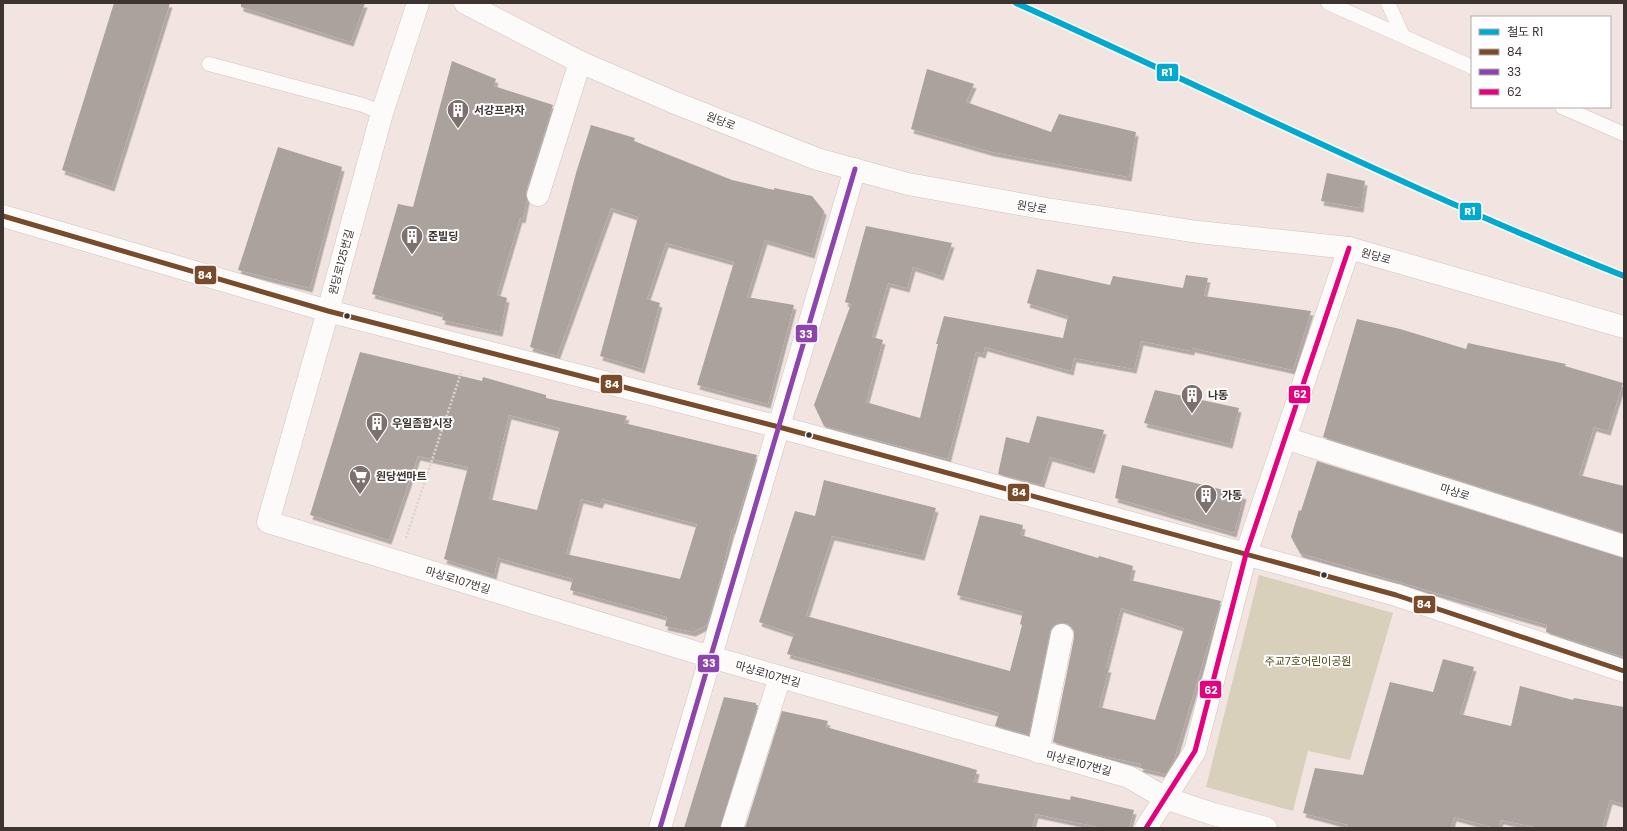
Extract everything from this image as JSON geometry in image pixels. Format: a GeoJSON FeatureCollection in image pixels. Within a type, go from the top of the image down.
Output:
{"type":"FeatureCollection","features":[{"type":"Feature","properties":{"kind":"street","name":"원당로125번길"},"geometry":{"type":"LineString","coordinates":[[268,522],[328,311],[382,112],[418,3]]}},
{"type":"Feature","properties":{"kind":"street","name":"원당로"},"geometry":{"type":"LineString","coordinates":[[465,3],[580,62],[673,102],[810,156],[908,184],[1047,209],[1198,232],[1349,248],[1624,327]]}},
{"type":"Feature","properties":{"kind":"street"},"geometry":{"type":"LineString","coordinates":[[538,195],[580,62]]}},
{"type":"Feature","properties":{"kind":"street"},"geometry":{"type":"LineString","coordinates":[[660,828],[855,169]]}},
{"type":"Feature","properties":{"kind":"street"},"geometry":{"type":"LineString","coordinates":[[3,216],[328,311],[779,427],[1396,595],[1624,671]]}},
{"type":"Feature","properties":{"kind":"street"},"geometry":{"type":"LineString","coordinates":[[1146,828],[1195,751],[1246,554],[1349,248]]}},
{"type":"Feature","properties":{"kind":"street","name":"마상로"},"geometry":{"type":"LineString","coordinates":[[1285,438],[1624,546]]}},
{"type":"Feature","properties":{"kind":"street","name":"마상로107번길"},"geometry":{"type":"LineString","coordinates":[[268,522],[711,657],[1129,777],[1166,798],[1213,814],[1266,828]]}},
{"type":"Feature","properties":{"kind":"street"},"geometry":{"type":"LineString","coordinates":[[1038,752],[1062,635]]}},
{"type":"Feature","properties":{"kind":"street"},"geometry":{"type":"LineString","coordinates":[[732,828],[780,677]]}},
{"type":"Feature","properties":{"kind":"lane"},"geometry":{"type":"LineString","coordinates":[[1328,3],[1471,67]]}},
{"type":"Feature","properties":{"kind":"lane"},"geometry":{"type":"LineString","coordinates":[[1388,3],[1403,36]]}},
{"type":"Feature","properties":{"kind":"lane"},"geometry":{"type":"LineString","coordinates":[[209,64],[362,105],[382,112]]}},
{"type":"Feature","properties":{"kind":"lane"},"geometry":{"type":"LineString","coordinates":[[1564,108],[1624,134]]}},
{"type":"Feature","properties":{"kind":"path"},"geometry":{"type":"LineString","coordinates":[[398,562],[469,347]]}},
{"type":"Feature","properties":{"kind":"green space","name":"주교7호어린이공원"},"geometry":{"type":"Polygon","coordinates":[[[1259,575],[1393,613],[1350,760],[1308,751],[1293,811],[1206,787],[1259,575]]]}},
{"type":"Feature","properties":{"kind":"building"},"geometry":{"type":"Polygon","coordinates":[[[114,3],[170,3],[112,187],[62,170],[114,3]]]}},
{"type":"Feature","properties":{"kind":"building"},"geometry":{"type":"Polygon","coordinates":[[[241,3],[365,3],[351,42],[241,7],[241,3]]]}},
{"type":"Feature","properties":{"kind":"building"},"geometry":{"type":"Polygon","coordinates":[[[452,61],[496,79],[494,86],[553,105],[526,191],[527,199],[523,219],[520,218],[497,295],[507,298],[500,332],[442,320],[444,314],[372,294],[398,204],[413,207],[452,61]]]}},
{"type":"Feature","properties":{"kind":"building"},"geometry":{"type":"Polygon","coordinates":[[[927,69],[974,84],[966,102],[1051,132],[1059,114],[1136,132],[1129,177],[992,152],[911,129],[927,69]]]}},
{"type":"Feature","properties":{"kind":"building"},"geometry":{"type":"Polygon","coordinates":[[[591,125],[635,138],[634,141],[732,180],[774,190],[774,188],[812,196],[824,211],[812,254],[765,240],[747,297],[794,305],[768,404],[697,385],[734,262],[666,243],[647,299],[660,303],[642,369],[600,356],[638,217],[611,208],[557,356],[530,347],[576,173],[591,125]]]}},
{"type":"Feature","properties":{"kind":"building"},"geometry":{"type":"Polygon","coordinates":[[[278,147],[342,167],[310,288],[238,270],[278,147]]]}},
{"type":"Feature","properties":{"kind":"building"},"geometry":{"type":"Polygon","coordinates":[[[1327,173],[1365,181],[1361,208],[1321,201],[1327,173]]]}},
{"type":"Feature","properties":{"kind":"building"},"geometry":{"type":"Polygon","coordinates":[[[866,226],[952,243],[941,276],[913,267],[907,288],[888,283],[872,337],[883,340],[866,402],[920,418],[938,344],[936,344],[944,316],[1063,338],[1068,316],[1027,303],[1037,269],[1110,285],[1113,276],[1183,288],[1186,275],[1208,278],[1204,296],[1311,311],[1293,370],[1192,348],[1192,351],[1141,341],[1134,369],[1074,358],[1071,371],[985,347],[983,354],[976,352],[948,459],[824,426],[814,405],[851,304],[845,302],[866,226]]]}},
{"type":"Feature","properties":{"kind":"building"},"geometry":{"type":"Polygon","coordinates":[[[1357,319],[1400,329],[1466,349],[1468,343],[1566,364],[1565,366],[1623,383],[1608,431],[1594,427],[1579,475],[1624,486],[1624,533],[1323,437],[1357,319]]]}},
{"type":"Feature","properties":{"kind":"building"},"geometry":{"type":"Polygon","coordinates":[[[360,352],[482,381],[483,377],[546,395],[546,398],[627,416],[624,423],[757,455],[734,530],[732,529],[720,580],[707,625],[693,632],[665,626],[667,617],[570,590],[573,579],[498,558],[494,575],[444,559],[468,467],[418,456],[389,540],[310,515],[360,352]],[[509,415],[489,499],[537,510],[560,428],[509,415]],[[581,499],[566,554],[680,579],[697,524],[602,499],[600,504],[581,499]]]}},
{"type":"Feature","properties":{"kind":"building","name":"나동"},"geometry":{"type":"Polygon","coordinates":[[[1155,390],[1239,408],[1230,444],[1144,423],[1155,390]]]}},
{"type":"Feature","properties":{"kind":"building"},"geometry":{"type":"Polygon","coordinates":[[[1037,416],[1104,430],[1092,469],[1050,457],[1041,485],[998,474],[1006,437],[1029,443],[1037,416]]]}},
{"type":"Feature","properties":{"kind":"building"},"geometry":{"type":"Polygon","coordinates":[[[1317,461],[1624,558],[1624,657],[1546,632],[1547,625],[1300,553],[1291,537],[1317,461]]]}},
{"type":"Feature","properties":{"kind":"building","name":"가동"},"geometry":{"type":"Polygon","coordinates":[[[1122,465],[1244,495],[1234,533],[1115,498],[1122,465]]]}},
{"type":"Feature","properties":{"kind":"building"},"geometry":{"type":"Polygon","coordinates":[[[824,480],[936,508],[922,556],[832,536],[806,616],[1010,671],[1022,625],[1020,624],[1023,612],[957,595],[980,515],[1023,525],[1021,535],[1098,558],[1099,556],[1133,566],[1130,580],[1221,601],[1174,760],[1166,774],[1140,768],[1141,764],[1090,753],[1053,742],[1074,638],[1074,631],[1070,625],[1065,623],[1058,623],[1052,627],[1050,632],[1029,735],[995,726],[999,713],[787,654],[794,634],[759,622],[795,511],[815,516],[824,480]],[[1121,608],[1106,668],[1109,668],[1099,707],[1155,720],[1184,628],[1121,608]]]}},
{"type":"Feature","properties":{"kind":"building"},"geometry":{"type":"Polygon","coordinates":[[[1443,659],[1474,667],[1460,714],[1511,726],[1520,686],[1573,700],[1574,698],[1624,707],[1624,804],[1610,800],[1602,828],[1539,828],[1501,820],[1498,828],[1495,828],[1454,817],[1451,828],[1347,828],[1348,825],[1303,813],[1315,768],[1363,775],[1390,682],[1433,692],[1443,659]]]}},
{"type":"Feature","properties":{"kind":"building"},"geometry":{"type":"Polygon","coordinates":[[[724,697],[756,703],[756,705],[758,705],[720,828],[684,828],[724,697]]]}},
{"type":"Feature","properties":{"kind":"building"},"geometry":{"type":"Polygon","coordinates":[[[782,711],[828,721],[826,727],[977,770],[974,782],[1070,800],[1071,796],[1134,810],[1129,828],[1103,828],[1036,814],[1032,828],[745,828],[782,711]]]}},
{"type":"Feature","properties":{"kind":"rail line","name":"R1"},"geometry":{"type":"LineString","coordinates":[[1016,3],[1394,178],[1470,212],[1624,276]]}},
{"type":"Feature","properties":{"kind":"transit line","name":"33"},"geometry":{"type":"LineString","coordinates":[[660,828],[855,169]]}},
{"type":"Feature","properties":{"kind":"transit line","name":"84"},"geometry":{"type":"LineString","coordinates":[[3,216],[328,311],[779,427],[1396,595],[1624,671]]}},
{"type":"Feature","properties":{"kind":"transit line","name":"62"},"geometry":{"type":"LineString","coordinates":[[1146,828],[1195,751],[1246,554],[1349,248]]}},
{"type":"Feature","properties":{"kind":"place","name":"서강프라자"},"geometry":{"type":"Point","coordinates":[458,130]}},
{"type":"Feature","properties":{"kind":"place","name":"준빌딩"},"geometry":{"type":"Point","coordinates":[412,256]}},
{"type":"Feature","properties":{"kind":"place","name":"나동"},"geometry":{"type":"Point","coordinates":[1192,414]}},
{"type":"Feature","properties":{"kind":"place","name":"우일좀합시장"},"geometry":{"type":"Point","coordinates":[377,442]}},
{"type":"Feature","properties":{"kind":"place","name":"원당썬마트"},"geometry":{"type":"Point","coordinates":[360,496]}},
{"type":"Feature","properties":{"kind":"place","name":"가동"},"geometry":{"type":"Point","coordinates":[1206,514]}}]}
